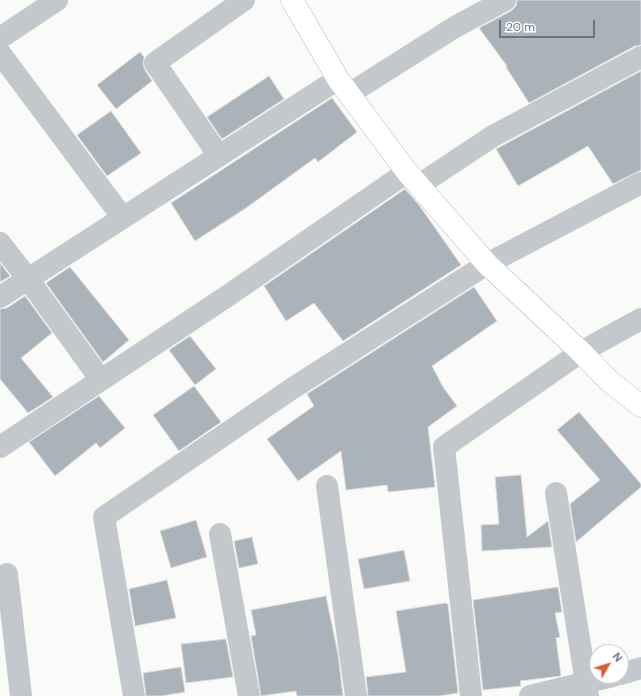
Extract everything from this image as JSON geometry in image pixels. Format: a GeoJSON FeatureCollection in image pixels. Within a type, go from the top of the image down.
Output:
{"type":"FeatureCollection","features":[{"type":"Feature","properties":{"kind":"street"},"geometry":{"type":"LineString","coordinates":[[0,38],[57,0]]}},
{"type":"Feature","properties":{"kind":"street"},"geometry":{"type":"LineString","coordinates":[[219,156],[155,63],[244,0]]}},
{"type":"Feature","properties":{"kind":"street"},"geometry":{"type":"LineString","coordinates":[[292,0],[344,86],[413,179],[487,264],[581,352],[609,381],[641,406]]}},
{"type":"Feature","properties":{"kind":"street"},"geometry":{"type":"LineString","coordinates":[[0,297],[219,156],[344,86],[505,0]]}},
{"type":"Feature","properties":{"kind":"street"},"geometry":{"type":"LineString","coordinates":[[0,53],[123,218]]}},
{"type":"Feature","properties":{"kind":"street"},"geometry":{"type":"LineString","coordinates":[[0,447],[101,380],[413,179],[641,57]]}},
{"type":"Feature","properties":{"kind":"street"},"geometry":{"type":"LineString","coordinates":[[134,696],[104,517],[293,388],[487,264],[641,183]]}},
{"type":"Feature","properties":{"kind":"street"},"geometry":{"type":"LineString","coordinates":[[0,243],[101,380]]}},
{"type":"Feature","properties":{"kind":"street"},"geometry":{"type":"LineString","coordinates":[[471,696],[444,446],[581,352],[641,319]]}},
{"type":"Feature","properties":{"kind":"street"},"geometry":{"type":"LineString","coordinates":[[327,486],[356,696]]}},
{"type":"Feature","properties":{"kind":"street"},"geometry":{"type":"LineString","coordinates":[[556,493],[588,690]]}},
{"type":"Feature","properties":{"kind":"street"},"geometry":{"type":"LineString","coordinates":[[220,534],[248,696]]}},
{"type":"Feature","properties":{"kind":"street"},"geometry":{"type":"LineString","coordinates":[[7,574],[21,696]]}},
{"type":"Feature","properties":{"kind":"street"},"geometry":{"type":"LineString","coordinates":[[629,672],[641,668]]}},
{"type":"Feature","properties":{"kind":"street"},"geometry":{"type":"LineString","coordinates":[[530,696],[588,690],[599,684]]}},
{"type":"Feature","properties":{"kind":"building"},"geometry":{"type":"Polygon","coordinates":[[[517,0],[641,0],[641,45],[635,46],[529,103],[506,67],[507,66],[479,28],[511,11],[516,6],[517,0]]]}},
{"type":"Feature","properties":{"kind":"building"},"geometry":{"type":"Polygon","coordinates":[[[140,52],[144,57],[143,64],[145,70],[152,81],[116,109],[97,85],[140,52]]]}},
{"type":"Feature","properties":{"kind":"building"},"geometry":{"type":"Polygon","coordinates":[[[641,71],[641,170],[613,184],[588,146],[518,186],[496,149],[641,71]]]}},
{"type":"Feature","properties":{"kind":"building"},"geometry":{"type":"Polygon","coordinates":[[[269,76],[284,99],[222,139],[207,117],[269,76]]]}},
{"type":"Feature","properties":{"kind":"building"},"geometry":{"type":"Polygon","coordinates":[[[332,98],[357,132],[318,162],[315,158],[246,208],[195,241],[171,203],[332,98]]]}},
{"type":"Feature","properties":{"kind":"building"},"geometry":{"type":"Polygon","coordinates":[[[111,111],[141,153],[107,176],[77,135],[111,111]]]}},
{"type":"Feature","properties":{"kind":"building"},"geometry":{"type":"Polygon","coordinates":[[[405,189],[419,205],[461,265],[343,341],[314,303],[286,321],[264,286],[405,189]]]}},
{"type":"Feature","properties":{"kind":"building"},"geometry":{"type":"Polygon","coordinates":[[[0,263],[10,276],[0,282],[0,263]]]}},
{"type":"Feature","properties":{"kind":"building"},"geometry":{"type":"Polygon","coordinates":[[[70,267],[129,340],[103,362],[46,283],[70,267]]]}},
{"type":"Feature","properties":{"kind":"building"},"geometry":{"type":"Polygon","coordinates":[[[474,287],[497,321],[432,366],[443,387],[457,406],[428,427],[435,487],[388,492],[387,485],[346,490],[341,451],[298,481],[267,439],[314,406],[307,394],[474,287]]]}},
{"type":"Feature","properties":{"kind":"building"},"geometry":{"type":"Polygon","coordinates":[[[25,296],[52,333],[21,358],[53,397],[28,413],[0,379],[0,309],[7,308],[25,296]]]}},
{"type":"Feature","properties":{"kind":"building"},"geometry":{"type":"Polygon","coordinates":[[[190,336],[216,369],[195,385],[169,350],[190,336]]]}},
{"type":"Feature","properties":{"kind":"building"},"geometry":{"type":"Polygon","coordinates":[[[194,386],[221,422],[179,451],[153,415],[194,386]]]}},
{"type":"Feature","properties":{"kind":"building"},"geometry":{"type":"Polygon","coordinates":[[[99,396],[125,428],[100,448],[96,443],[55,476],[29,442],[99,396]]]}},
{"type":"Feature","properties":{"kind":"building"},"geometry":{"type":"Polygon","coordinates":[[[579,412],[641,484],[641,487],[576,542],[570,504],[600,480],[557,430],[579,412]]]}},
{"type":"Feature","properties":{"kind":"building"},"geometry":{"type":"Polygon","coordinates":[[[521,475],[527,537],[548,521],[552,547],[482,551],[481,525],[499,524],[495,477],[521,475]]]}},
{"type":"Feature","properties":{"kind":"building"},"geometry":{"type":"Polygon","coordinates":[[[196,520],[207,557],[171,568],[160,531],[196,520]]]}},
{"type":"Feature","properties":{"kind":"building"},"geometry":{"type":"Polygon","coordinates":[[[252,537],[258,564],[239,568],[234,541],[252,537]]]}},
{"type":"Feature","properties":{"kind":"building"},"geometry":{"type":"Polygon","coordinates":[[[404,550],[410,581],[364,589],[358,559],[404,550]]]}},
{"type":"Feature","properties":{"kind":"building"},"geometry":{"type":"Polygon","coordinates":[[[167,580],[176,618],[135,626],[129,589],[167,580]]]}},
{"type":"Feature","properties":{"kind":"building"},"geometry":{"type":"Polygon","coordinates":[[[558,587],[562,612],[555,613],[560,637],[556,638],[561,676],[520,681],[521,686],[483,690],[473,600],[558,587]]]}},
{"type":"Feature","properties":{"kind":"building"},"geometry":{"type":"Polygon","coordinates":[[[326,596],[338,654],[343,696],[297,696],[296,691],[261,696],[251,636],[256,635],[251,610],[326,596]]]}},
{"type":"Feature","properties":{"kind":"building"},"geometry":{"type":"Polygon","coordinates":[[[445,603],[448,604],[458,693],[439,696],[368,696],[366,677],[406,672],[396,611],[445,603]]]}},
{"type":"Feature","properties":{"kind":"building"},"geometry":{"type":"Polygon","coordinates":[[[226,639],[233,677],[186,683],[181,644],[226,639]]]}},
{"type":"Feature","properties":{"kind":"building"},"geometry":{"type":"Polygon","coordinates":[[[181,667],[185,692],[161,696],[146,696],[143,673],[181,667]]]}}]}
